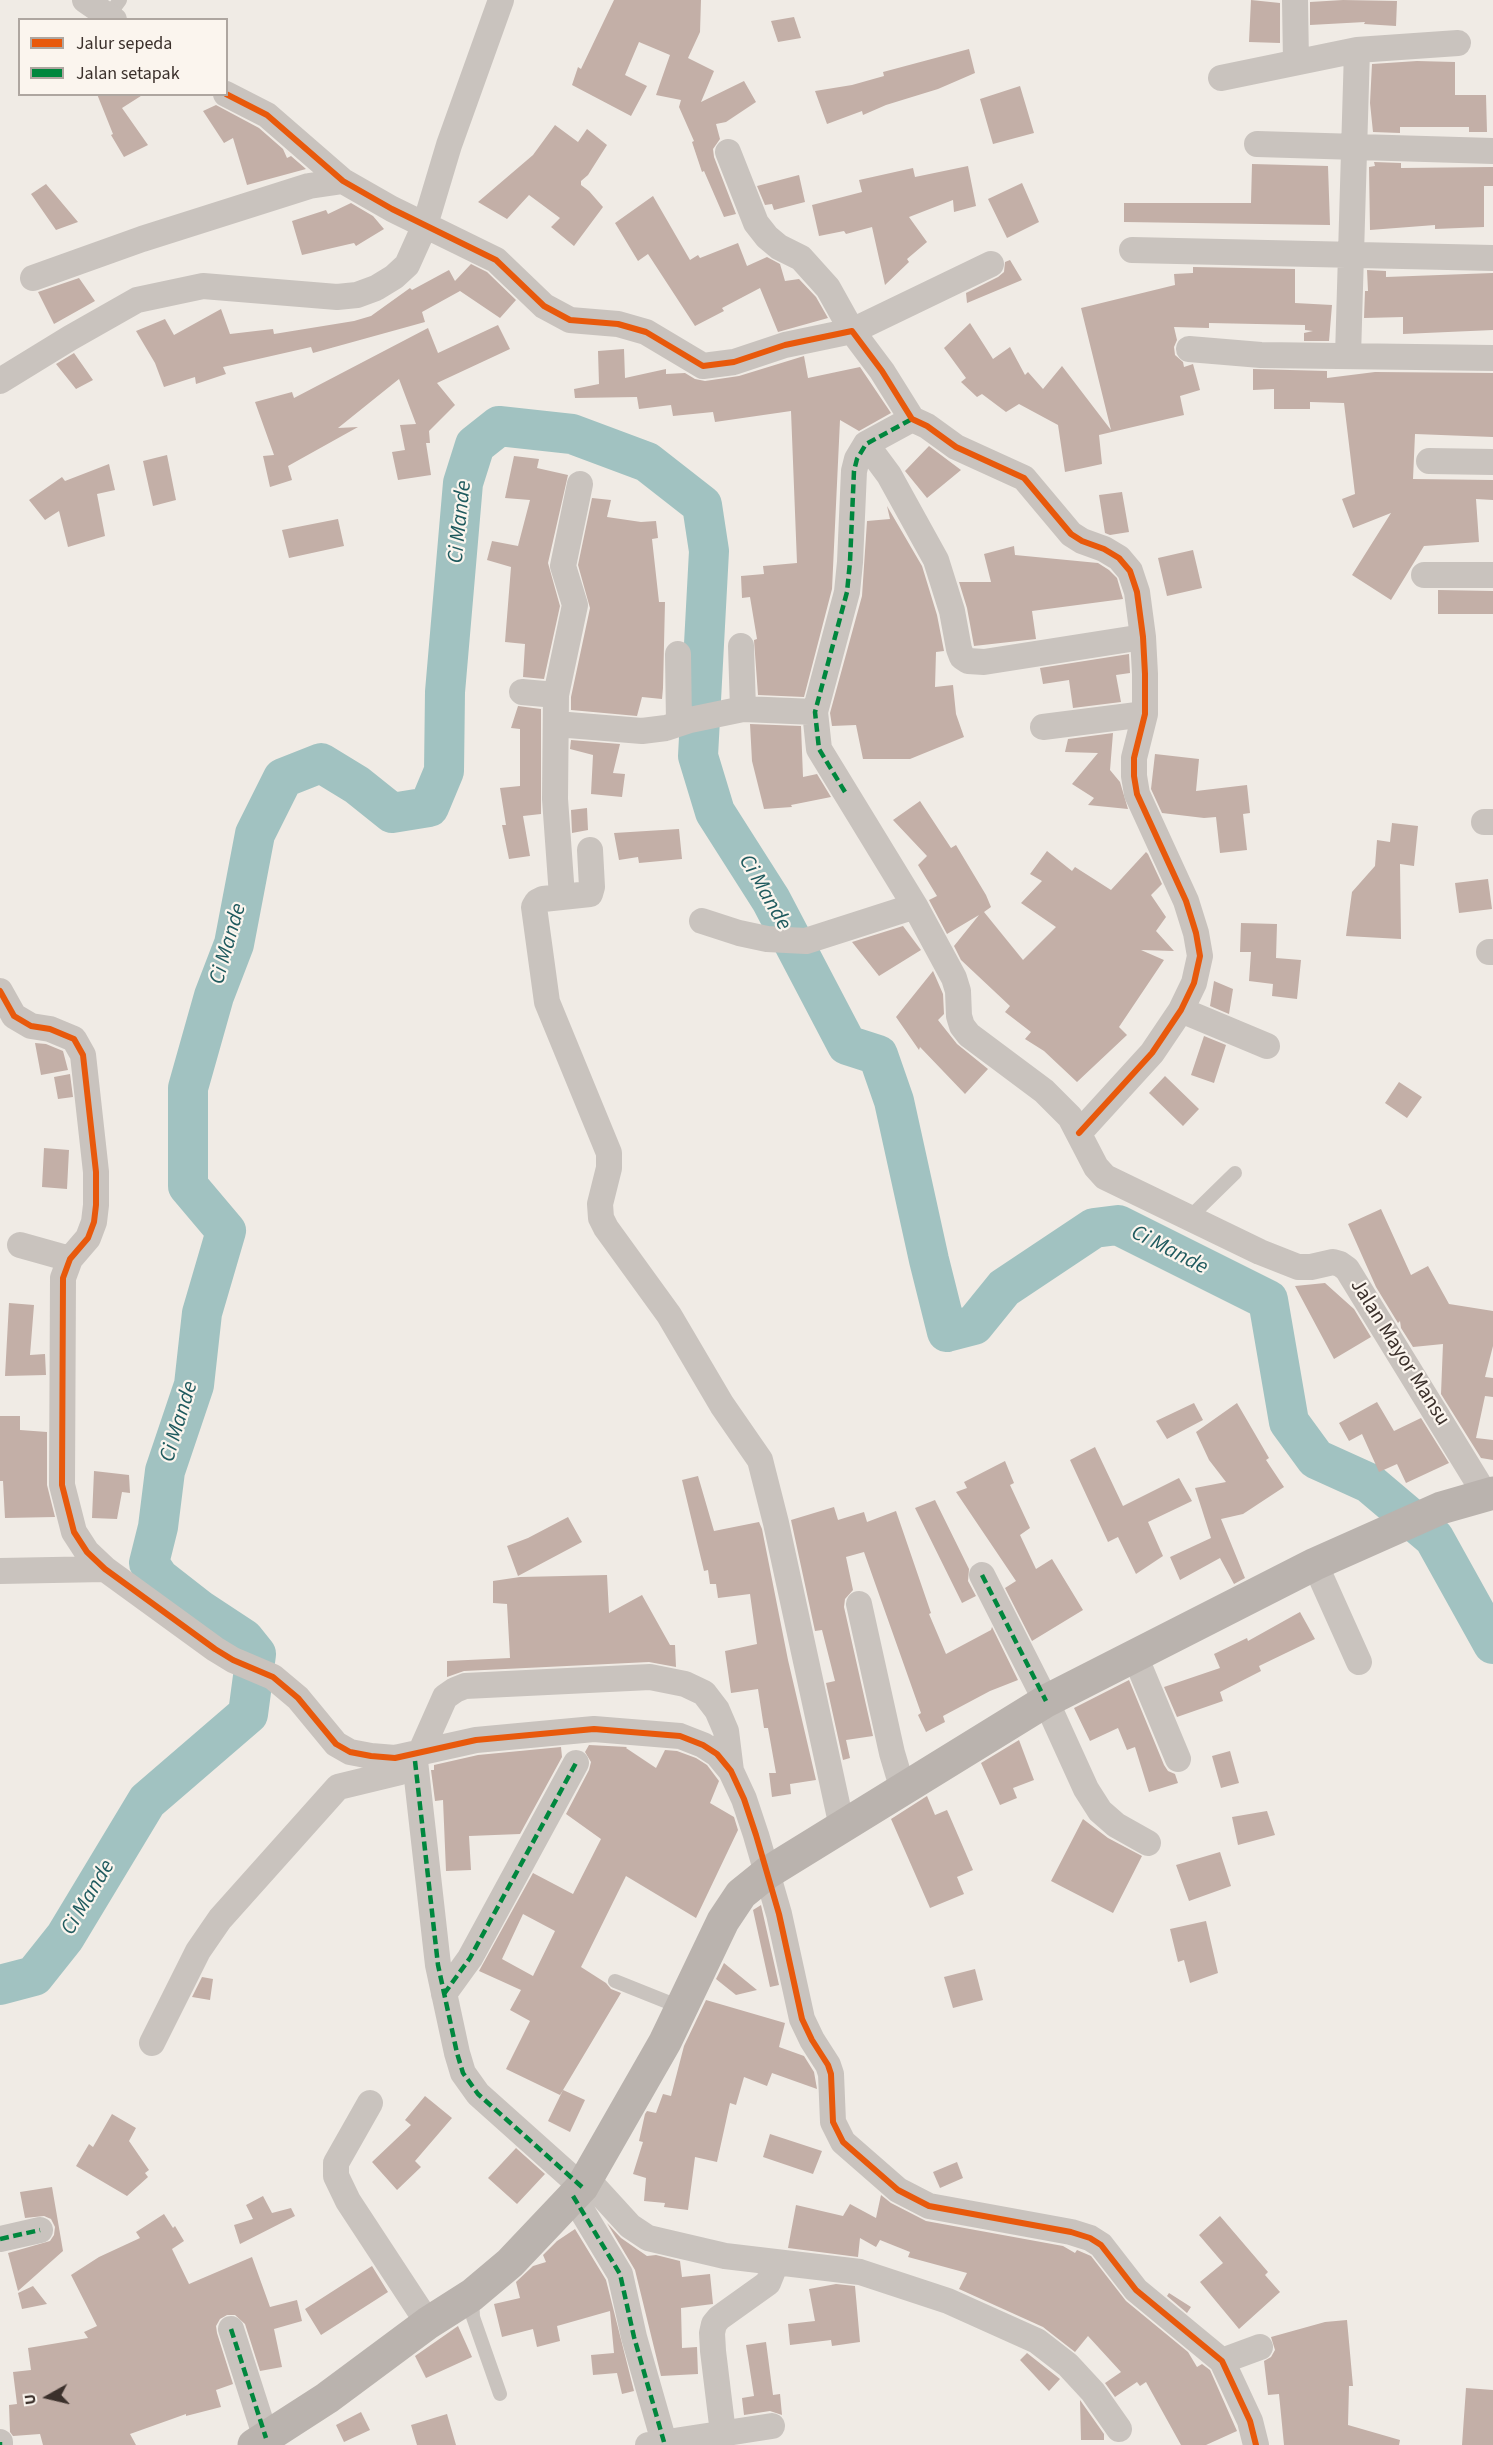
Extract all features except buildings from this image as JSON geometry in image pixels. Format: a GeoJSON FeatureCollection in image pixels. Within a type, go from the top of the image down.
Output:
{"type":"FeatureCollection","features":[{"type":"Feature","properties":{"kind":"main road"},"geometry":{"type":"LineString","coordinates":[[263,2443],[429,2323],[472,2295],[510,2263],[580,2188],[665,2042],[723,1921],[741,1894],[767,1873],[1046,1701],[1315,1564],[1441,1508],[1489,1493]]}},
{"type":"Feature","properties":{"kind":"street"},"geometry":{"type":"LineString","coordinates":[[85,0],[114,12]]}},
{"type":"Feature","properties":{"kind":"street"},"geometry":{"type":"LineString","coordinates":[[0,381],[137,300],[203,286],[337,297],[357,295],[394,278],[407,265],[425,225],[449,145],[501,0]]}},
{"type":"Feature","properties":{"kind":"street"},"geometry":{"type":"LineString","coordinates":[[1295,0],[1296,62]]}},
{"type":"Feature","properties":{"kind":"street"},"geometry":{"type":"LineString","coordinates":[[1221,78],[1357,50],[1458,44]]}},
{"type":"Feature","properties":{"kind":"street"},"geometry":{"type":"LineString","coordinates":[[1348,356],[1357,50]]}},
{"type":"Feature","properties":{"kind":"street"},"geometry":{"type":"LineString","coordinates":[[228,95],[267,115],[342,181],[496,260],[544,306],[557,315],[570,320],[618,324],[646,332],[703,366],[734,362],[785,345],[852,331],[991,264]]}},
{"type":"Feature","properties":{"kind":"street"},"geometry":{"type":"LineString","coordinates":[[1257,144],[1493,151]]}},
{"type":"Feature","properties":{"kind":"street"},"geometry":{"type":"LineString","coordinates":[[728,152],[756,223],[779,247],[801,258],[828,288],[852,331],[882,371],[912,419],[927,426],[956,447],[1024,478],[1071,534],[1119,558],[1130,571],[1143,637],[1145,714],[1134,758],[1137,794],[1186,901],[1200,956],[1194,983],[1181,1010],[1152,1053],[1079,1133],[1070,1118],[1044,1091],[969,1035],[958,1016],[958,990],[954,978],[871,831],[819,748],[815,712],[847,592],[856,459],[866,444],[912,419]]}},
{"type":"Feature","properties":{"kind":"street"},"geometry":{"type":"LineString","coordinates":[[33,278],[142,239],[298,189],[342,181]]}},
{"type":"Feature","properties":{"kind":"street"},"geometry":{"type":"LineString","coordinates":[[1132,250],[1493,258]]}},
{"type":"Feature","properties":{"kind":"street"},"geometry":{"type":"LineString","coordinates":[[1189,349],[1261,355],[1493,358]]}},
{"type":"Feature","properties":{"kind":"street"},"geometry":{"type":"LineString","coordinates":[[866,444],[889,475],[936,560],[952,611],[962,657],[968,661],[984,662],[1143,637]]}},
{"type":"Feature","properties":{"kind":"street"},"geometry":{"type":"LineString","coordinates":[[1429,461],[1493,462]]}},
{"type":"Feature","properties":{"kind":"street"},"geometry":{"type":"LineString","coordinates":[[562,896],[555,799],[556,695],[575,604],[563,566],[580,484]]}},
{"type":"Feature","properties":{"kind":"street"},"geometry":{"type":"LineString","coordinates":[[1424,575],[1493,575]]}},
{"type":"Feature","properties":{"kind":"street"},"geometry":{"type":"LineString","coordinates":[[734,711],[741,646]]}},
{"type":"Feature","properties":{"kind":"street"},"geometry":{"type":"LineString","coordinates":[[678,654],[684,722]]}},
{"type":"Feature","properties":{"kind":"street"},"geometry":{"type":"LineString","coordinates":[[522,692],[556,695]]}},
{"type":"Feature","properties":{"kind":"street"},"geometry":{"type":"LineString","coordinates":[[556,724],[642,731],[666,728],[734,711],[815,712]]}},
{"type":"Feature","properties":{"kind":"street"},"geometry":{"type":"LineString","coordinates":[[1043,727],[1145,714]]}},
{"type":"Feature","properties":{"kind":"street"},"geometry":{"type":"LineString","coordinates":[[590,849],[592,887],[590,894],[543,898],[534,907],[547,1002],[609,1153],[609,1168],[600,1204],[601,1218],[669,1315],[722,1405],[760,1460],[774,1513],[842,1827]]}},
{"type":"Feature","properties":{"kind":"street"},"geometry":{"type":"LineString","coordinates":[[702,921],[767,939],[806,941],[915,906]]}},
{"type":"Feature","properties":{"kind":"street"},"geometry":{"type":"LineString","coordinates":[[0,991],[14,1016],[32,1026],[50,1029],[74,1039],[83,1055],[96,1172],[96,1205],[94,1222],[88,1238],[70,1259],[63,1278],[62,1485],[74,1532],[87,1552],[105,1569],[215,1649],[233,1660],[273,1677],[298,1698],[342,1749],[371,1756],[394,1758],[418,1756],[476,1740],[582,1730],[641,1731],[680,1736],[703,1744],[717,1754],[731,1771],[744,1800],[767,1873],[802,2019],[831,2074],[833,2122],[843,2142],[898,2190],[929,2206],[1071,2232],[1090,2238],[1101,2245],[1136,2290],[1222,2361],[1250,2421],[1256,2445]]}},
{"type":"Feature","properties":{"kind":"street"},"geometry":{"type":"LineString","coordinates":[[1181,1010],[1267,1046]]}},
{"type":"Feature","properties":{"kind":"street","name":"Jalan Mayor Mansu"},"geometry":{"type":"LineString","coordinates":[[1079,1133],[1096,1167],[1105,1177],[1135,1194],[1298,1268],[1333,1262],[1340,1264],[1353,1276],[1489,1493]]}},
{"type":"Feature","properties":{"kind":"street"},"geometry":{"type":"LineString","coordinates":[[20,1245],[70,1259]]}},
{"type":"Feature","properties":{"kind":"street"},"geometry":{"type":"LineString","coordinates":[[1315,1564],[1359,1662]]}},
{"type":"Feature","properties":{"kind":"street"},"geometry":{"type":"LineString","coordinates":[[0,1571],[105,1569]]}},
{"type":"Feature","properties":{"kind":"street"},"geometry":{"type":"LineString","coordinates":[[982,1575],[1046,1701],[1086,1789],[1100,1811],[1116,1825],[1148,1843]]}},
{"type":"Feature","properties":{"kind":"street"},"geometry":{"type":"LineString","coordinates":[[859,1604],[892,1753],[903,1790]]}},
{"type":"Feature","properties":{"kind":"street"},"geometry":{"type":"LineString","coordinates":[[1135,1656],[1178,1759]]}},
{"type":"Feature","properties":{"kind":"street"},"geometry":{"type":"LineString","coordinates":[[152,2043],[205,1939],[220,1920],[333,1792],[346,1784],[400,1772],[418,1756],[445,1697],[465,1686],[650,1677],[685,1683],[704,1693],[717,1710],[726,1731],[731,1771]]}},
{"type":"Feature","properties":{"kind":"street"},"geometry":{"type":"LineString","coordinates":[[418,1756],[438,1965],[464,2073],[478,2094],[580,2188],[648,2238],[725,2256],[860,2272],[948,2301],[1037,2341],[1068,2366],[1093,2392],[1119,2429]]}},
{"type":"Feature","properties":{"kind":"street"},"geometry":{"type":"LineString","coordinates":[[444,1994],[470,1958],[576,1763]]}},
{"type":"Feature","properties":{"kind":"street"},"geometry":{"type":"LineString","coordinates":[[370,2103],[336,2163],[336,2176],[348,2201],[429,2323]]}},
{"type":"Feature","properties":{"kind":"street"},"geometry":{"type":"LineString","coordinates":[[580,2188],[620,2274],[656,2443],[772,2426]]}},
{"type":"Feature","properties":{"kind":"street"},"geometry":{"type":"LineString","coordinates":[[0,2239],[40,2230]]}},
{"type":"Feature","properties":{"kind":"street"},"geometry":{"type":"LineString","coordinates":[[723,2433],[712,2342],[714,2324],[768,2283],[776,2263]]}},
{"type":"Feature","properties":{"kind":"street"},"geometry":{"type":"LineString","coordinates":[[231,2329],[263,2443]]}},
{"type":"Feature","properties":{"kind":"street"},"geometry":{"type":"LineString","coordinates":[[1222,2361],[1260,2347]]}},
{"type":"Feature","properties":{"kind":"lane"},"geometry":{"type":"LineString","coordinates":[[1189,1218],[1235,1173]]}},
{"type":"Feature","properties":{"kind":"lane"},"geometry":{"type":"LineString","coordinates":[[615,1981],[680,2007]]}},
{"type":"Feature","properties":{"kind":"lane"},"geometry":{"type":"LineString","coordinates":[[472,2295],[473,2317],[500,2394]]}},
{"type":"Feature","properties":{"kind":"waterway","name":"Ci Mande"},"geometry":{"type":"LineString","coordinates":[[0,1985],[34,1976],[65,1937],[147,1801],[248,1714],[256,1654],[244,1639],[200,1610],[159,1578],[149,1563],[158,1527],[165,1471],[194,1385],[202,1313],[226,1231],[188,1186],[188,1088],[214,996],[234,944],[255,834],[283,778],[321,763],[357,785],[392,813],[429,807],[444,771],[445,692],[463,483],[475,445],[499,426],[572,434],[647,462],[702,505],[709,551],[698,756],[715,812],[771,900],[847,1045],[878,1055],[894,1101],[947,1332],[974,1325],[1004,1288],[1094,1228],[1118,1225],[1268,1300],[1289,1422],[1316,1459],[1369,1483],[1434,1538],[1493,1644]]}},
{"type":"Feature","properties":{"kind":"marked path"},"geometry":{"type":"LineString","coordinates":[[845,792],[819,749],[815,712],[847,592],[854,471],[857,459],[866,444],[912,419]]}},
{"type":"Feature","properties":{"kind":"marked path"},"geometry":{"type":"LineString","coordinates":[[982,1575],[1046,1701]]}},
{"type":"Feature","properties":{"kind":"marked path"},"geometry":{"type":"LineString","coordinates":[[415,1761],[438,1965],[463,2073],[478,2094],[582,2187]]}},
{"type":"Feature","properties":{"kind":"marked path"},"geometry":{"type":"LineString","coordinates":[[444,1994],[470,1958],[576,1763]]}},
{"type":"Feature","properties":{"kind":"marked path"},"geometry":{"type":"LineString","coordinates":[[573,2196],[620,2274],[634,2337],[664,2442]]}},
{"type":"Feature","properties":{"kind":"marked path"},"geometry":{"type":"LineString","coordinates":[[0,2239],[40,2230]]}},
{"type":"Feature","properties":{"kind":"marked path"},"geometry":{"type":"LineString","coordinates":[[231,2329],[266,2438]]}},
{"type":"Feature","properties":{"kind":"cycle path"},"geometry":{"type":"LineString","coordinates":[[228,95],[267,115],[343,181],[392,209],[496,260],[544,306],[570,320],[618,324],[646,332],[703,366],[734,362],[785,345],[852,331],[882,371],[912,419],[927,426],[956,447],[1024,478],[1071,534],[1119,558],[1130,571],[1137,592],[1145,674],[1145,714],[1134,758],[1137,794],[1186,901],[1200,956],[1194,983],[1181,1010],[1152,1053],[1079,1133]]}},
{"type":"Feature","properties":{"kind":"cycle path"},"geometry":{"type":"LineString","coordinates":[[0,991],[14,1016],[31,1026],[50,1029],[74,1039],[83,1055],[96,1172],[96,1205],[94,1222],[88,1238],[70,1259],[63,1278],[62,1485],[74,1532],[87,1552],[105,1569],[215,1649],[233,1660],[273,1677],[298,1698],[336,1744],[350,1752],[395,1758],[476,1740],[594,1729],[680,1736],[703,1745],[717,1754],[731,1771],[744,1799],[756,1835],[779,1914],[802,2019],[831,2074],[833,2122],[843,2142],[898,2190],[929,2206],[1071,2232],[1090,2238],[1101,2245],[1136,2290],[1222,2361],[1250,2421],[1256,2445]]}}]}
